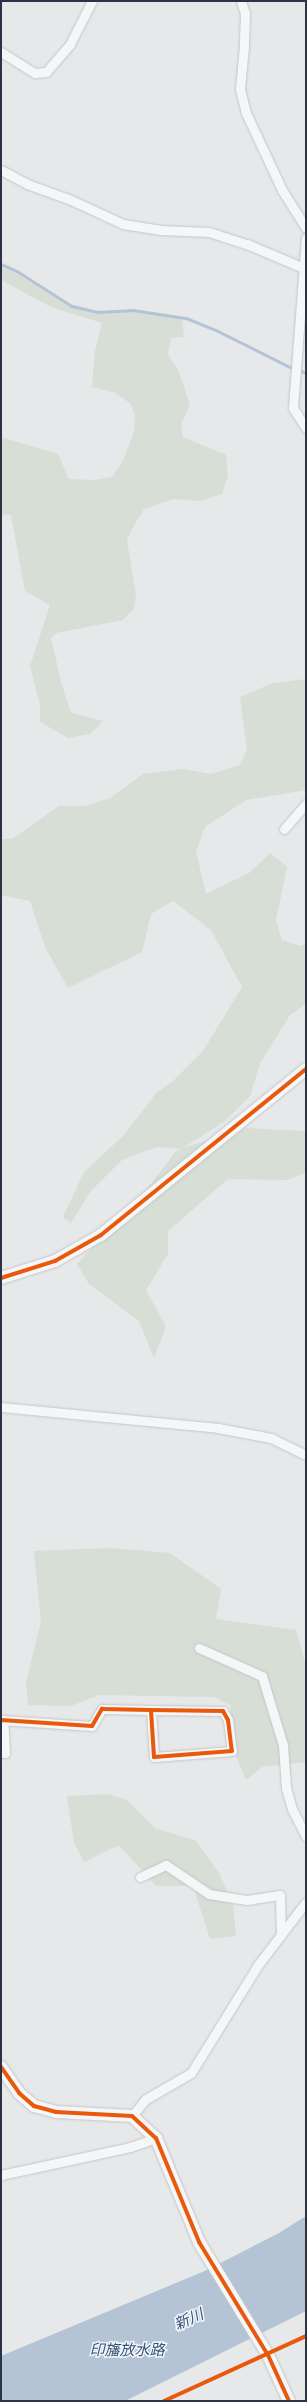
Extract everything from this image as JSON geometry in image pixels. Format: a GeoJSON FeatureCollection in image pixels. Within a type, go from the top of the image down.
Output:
{"type":"FeatureCollection","features":[{"type":"Feature","properties":{"kind":"street"},"geometry":{"type":"LineString","coordinates":[[1,52],[35,73],[46,72],[70,44],[92,1]]}},
{"type":"Feature","properties":{"kind":"street"},"geometry":{"type":"LineString","coordinates":[[241,1],[244,13],[244,46],[240,89],[246,113],[282,190],[306,228]]}},
{"type":"Feature","properties":{"kind":"street"},"geometry":{"type":"LineString","coordinates":[[1,170],[27,184],[71,200],[123,224],[160,230],[208,232],[247,244],[305,268]]}},
{"type":"Feature","properties":{"kind":"street"},"geometry":{"type":"LineString","coordinates":[[306,238],[294,408],[306,428]]}},
{"type":"Feature","properties":{"kind":"street"},"geometry":{"type":"LineString","coordinates":[[284,829],[306,804]]}},
{"type":"Feature","properties":{"kind":"street"},"geometry":{"type":"LineString","coordinates":[[1,1278],[26,1272],[55,1260],[101,1235],[306,1069]]}},
{"type":"Feature","properties":{"kind":"street"},"geometry":{"type":"LineString","coordinates":[[1,1407],[218,1428],[271,1438],[306,1455]]}},
{"type":"Feature","properties":{"kind":"street"},"geometry":{"type":"LineString","coordinates":[[200,1648],[262,1676],[283,1745],[290,1802],[306,1837]]}},
{"type":"Feature","properties":{"kind":"street"},"geometry":{"type":"LineString","coordinates":[[1,1753],[5,1753],[2,1720],[92,1726],[102,1709],[223,1711],[228,1720],[232,1751],[154,1757],[152,1710]]}},
{"type":"Feature","properties":{"kind":"street"},"geometry":{"type":"LineString","coordinates":[[140,1878],[166,1865],[209,1894],[247,1900],[280,1894],[281,1934]]}},
{"type":"Feature","properties":{"kind":"street"},"geometry":{"type":"LineString","coordinates":[[132,2116],[146,2098],[191,2072],[241,1990],[306,1902]]}},
{"type":"Feature","properties":{"kind":"street"},"geometry":{"type":"LineString","coordinates":[[1,2067],[19,2093],[34,2106],[43,2110],[132,2116],[156,2138],[192,2226],[206,2254],[265,2352],[289,2401]]}},
{"type":"Feature","properties":{"kind":"street"},"geometry":{"type":"LineString","coordinates":[[1,2174],[130,2147],[156,2138]]}},
{"type":"Feature","properties":{"kind":"shaded area"},"geometry":{"type":"Polygon","coordinates":[[[1,267],[16,273],[70,307],[99,314],[134,311],[182,319],[184,337],[171,338],[168,354],[179,372],[190,405],[181,424],[183,437],[226,455],[228,476],[222,494],[200,501],[173,499],[144,509],[134,525],[127,540],[136,596],[134,608],[123,620],[56,633],[51,638],[61,682],[71,713],[103,721],[90,734],[68,738],[40,722],[40,705],[30,666],[50,605],[25,591],[11,515],[1,514],[1,437],[58,454],[69,479],[95,480],[112,477],[123,461],[134,432],[135,415],[131,404],[116,393],[92,387],[95,351],[102,323],[51,307],[1,280],[1,267]]]}},
{"type":"Feature","properties":{"kind":"shaded area"},"geometry":{"type":"Polygon","coordinates":[[[306,679],[306,790],[246,800],[205,827],[196,851],[206,894],[249,873],[270,853],[287,867],[276,920],[282,940],[300,946],[306,944],[306,1004],[290,1015],[260,1064],[250,1096],[225,1121],[183,1148],[246,1128],[306,1131],[306,1172],[287,1180],[228,1179],[168,1231],[168,1254],[146,1290],[166,1327],[154,1358],[139,1321],[89,1284],[77,1264],[150,1185],[176,1151],[181,1149],[156,1147],[122,1160],[90,1192],[71,1223],[63,1217],[84,1172],[124,1135],[157,1092],[171,1083],[203,1051],[242,987],[211,930],[173,901],[151,914],[142,952],[68,988],[45,947],[30,901],[1,895],[1,839],[12,839],[59,806],[85,806],[110,798],[143,774],[183,769],[211,774],[240,765],[247,750],[240,697],[273,683],[306,679]]]}},
{"type":"Feature","properties":{"kind":"shaded area"},"geometry":{"type":"Polygon","coordinates":[[[110,1548],[170,1553],[221,1589],[216,1619],[296,1630],[306,1666],[306,1762],[262,1767],[246,1780],[236,1756],[230,1705],[214,1697],[99,1695],[71,1706],[28,1705],[26,1683],[41,1621],[34,1551],[110,1548]]]}},
{"type":"Feature","properties":{"kind":"shaded area"},"geometry":{"type":"Polygon","coordinates":[[[108,1794],[127,1800],[155,1828],[196,1841],[219,1873],[233,1905],[236,1936],[210,1939],[193,1886],[156,1886],[119,1845],[84,1862],[74,1843],[67,1796],[108,1794]]]}},
{"type":"Feature","properties":{"kind":"water","name":"印旛放水路"},"geometry":{"type":"Polygon","coordinates":[[[306,2216],[306,2311],[125,2401],[1,2401],[1,2356],[207,2270],[279,2233],[306,2216]]]}},
{"type":"Feature","properties":{"kind":"waterway"},"geometry":{"type":"LineString","coordinates":[[1,264],[17,271],[72,306],[97,312],[133,310],[186,318],[216,330],[294,369]]}},
{"type":"Feature","properties":{"kind":"waterway"},"geometry":{"type":"LineString","coordinates":[[299,370],[306,373]]}},
{"type":"Feature","properties":{"kind":"cycle path"},"geometry":{"type":"LineString","coordinates":[[1,1278],[55,1261],[101,1235],[306,1069]]}},
{"type":"Feature","properties":{"kind":"cycle path"},"geometry":{"type":"LineString","coordinates":[[1,1720],[92,1726],[102,1709],[223,1711],[228,1720],[232,1751],[154,1757],[151,1710]]}},
{"type":"Feature","properties":{"kind":"cycle path"},"geometry":{"type":"LineString","coordinates":[[1,2067],[19,2093],[34,2106],[56,2112],[132,2116],[156,2138],[199,2242],[268,2355],[289,2401]]}},
{"type":"Feature","properties":{"kind":"cycle path"},"geometry":{"type":"LineString","coordinates":[[164,2401],[306,2336]]}},
{"type":"Feature","properties":{"kind":"water label","name":"新川"},"geometry":{"type":"Point","coordinates":[189,2320]}}]}
